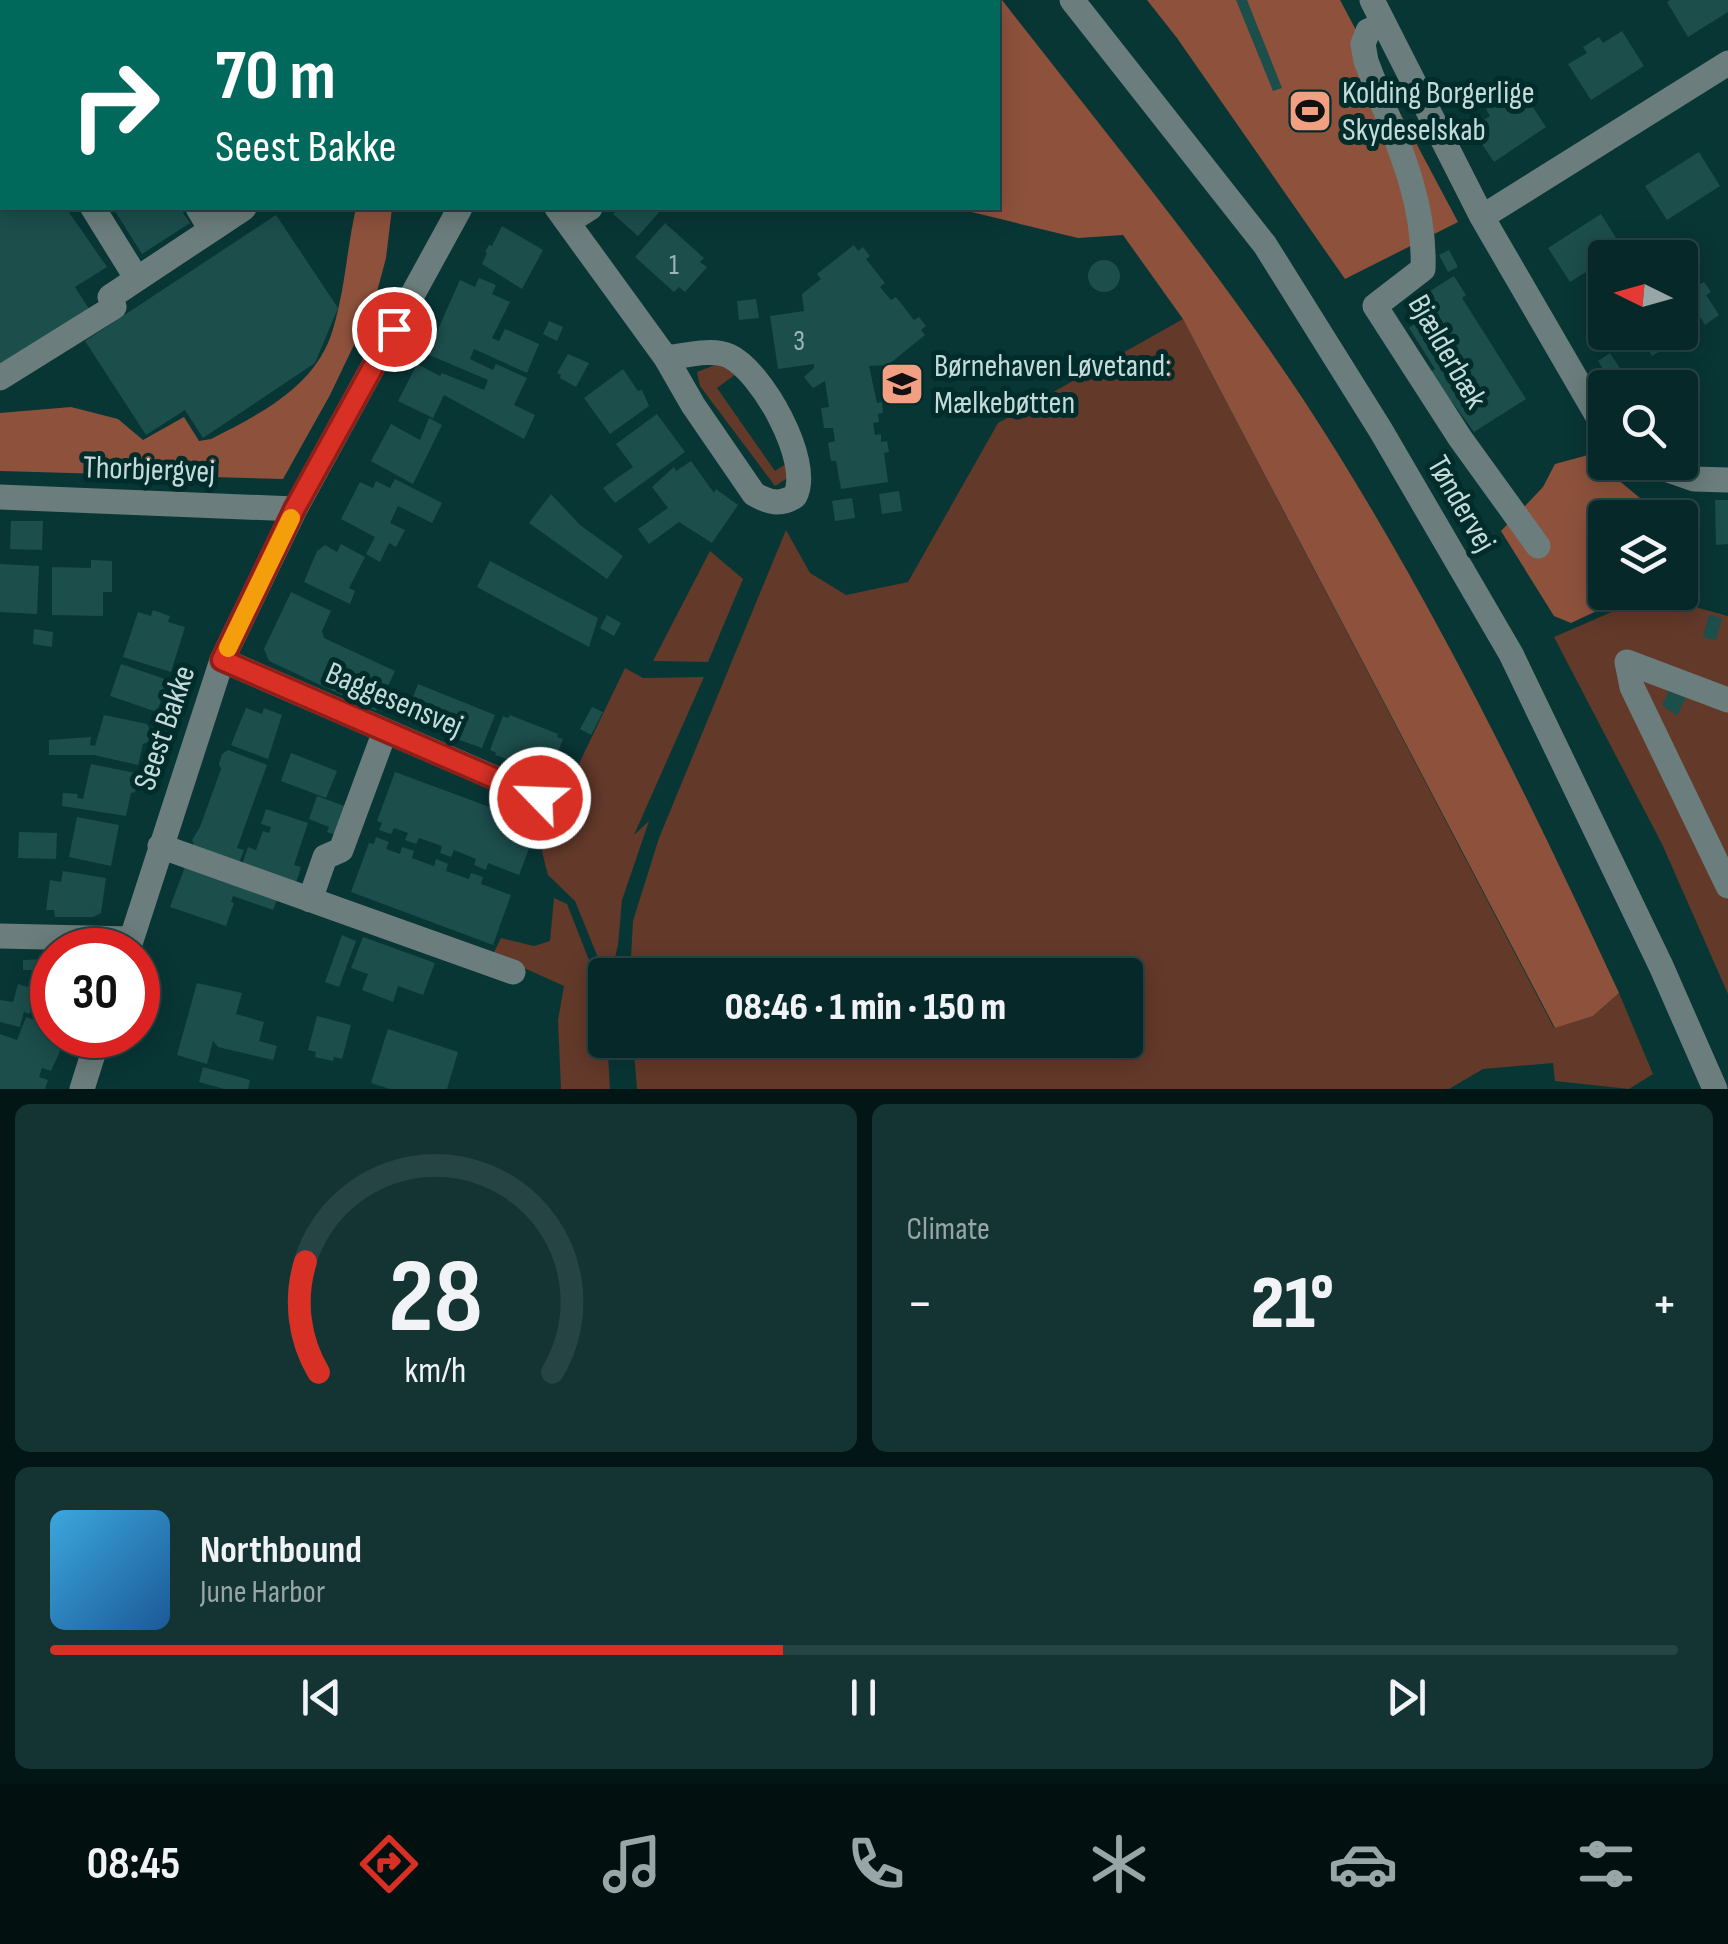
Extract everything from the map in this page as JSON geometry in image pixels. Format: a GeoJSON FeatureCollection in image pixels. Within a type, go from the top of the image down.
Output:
{"type":"FeatureCollection","features":[{"type":"Feature","properties":{"kind":"street","name":"Tøndervej"},"geometry":{"type":"LineString","coordinates":[[1072,0],[1265,245],[1380,429],[1511,654],[1660,966],[1710,1088]]}},
{"type":"Feature","properties":{"kind":"street"},"geometry":{"type":"LineString","coordinates":[[1372,0],[1482,217],[1588,405]]}},
{"type":"Feature","properties":{"kind":"street","name":"Bjælderbæk"},"geometry":{"type":"LineString","coordinates":[[1382,25],[1368,31],[1363,44],[1366,61],[1404,161],[1424,244],[1423,269],[1376,306],[1460,438],[1538,546]]}},
{"type":"Feature","properties":{"kind":"street"},"geometry":{"type":"LineString","coordinates":[[1482,217],[1728,63]]}},
{"type":"Feature","properties":{"kind":"street"},"geometry":{"type":"LineString","coordinates":[[94,210],[137,279]]}},
{"type":"Feature","properties":{"kind":"street"},"geometry":{"type":"LineString","coordinates":[[0,378],[114,306],[110,297],[137,279],[204,218],[236,210]]}},
{"type":"Feature","properties":{"kind":"street","name":"Seest Bakke"},"geometry":{"type":"LineString","coordinates":[[134,928],[222,660],[295,508],[459,210]]}},
{"type":"Feature","properties":{"kind":"street"},"geometry":{"type":"LineString","coordinates":[[562,215],[666,358],[692,406],[754,494],[768,502],[786,502],[796,496],[800,488],[798,456],[775,408],[744,366],[728,355],[666,358]]}},
{"type":"Feature","properties":{"kind":"street"},"geometry":{"type":"LineString","coordinates":[[1698,478],[1728,480]]}},
{"type":"Feature","properties":{"kind":"street","name":"Thorbjergvej"},"geometry":{"type":"LineString","coordinates":[[0,496],[295,508]]}},
{"type":"Feature","properties":{"kind":"street","name":"Baggesensvej"},"geometry":{"type":"LineString","coordinates":[[222,660],[540,798]]}},
{"type":"Feature","properties":{"kind":"street"},"geometry":{"type":"LineString","coordinates":[[1728,700],[1626,662],[1632,688],[1728,886]]}},
{"type":"Feature","properties":{"kind":"street"},"geometry":{"type":"LineString","coordinates":[[310,900],[325,857],[342,850],[386,731]]}},
{"type":"Feature","properties":{"kind":"street"},"geometry":{"type":"LineString","coordinates":[[160,846],[513,972]]}},
{"type":"Feature","properties":{"kind":"street"},"geometry":{"type":"LineString","coordinates":[[0,936],[30,938]]}},
{"type":"Feature","properties":{"kind":"street"},"geometry":{"type":"LineString","coordinates":[[82,1089],[92,1058]]}},
{"type":"Feature","properties":{"kind":"shaded area"},"geometry":{"type":"Polygon","coordinates":[[[1000,0],[1232,296],[1303,399],[1391,543],[1510,765],[1619,993],[1593,1016],[1555,1028],[1183,319],[1123,235],[1078,238],[963,210],[1000,210],[1000,0]]]}},
{"type":"Feature","properties":{"kind":"shaded area","name":"Kolding Borgerlige Skydeselskab"},"geometry":{"type":"Polygon","coordinates":[[[1147,0],[1340,0],[1458,222],[1345,279],[1147,0]]]}},
{"type":"Feature","properties":{"kind":"shaded area"},"geometry":{"type":"Polygon","coordinates":[[[356,210],[392,210],[386,258],[374,303],[330,395],[283,479],[0,471],[0,413],[71,407],[118,419],[143,440],[184,417],[199,441],[211,439],[267,408],[314,367],[333,329],[356,210]]]}},
{"type":"Feature","properties":{"kind":"shaded area"},"geometry":{"type":"Polygon","coordinates":[[[1183,319],[1554,1028],[1593,1016],[1619,993],[1653,1074],[1629,1089],[1555,1081],[1553,1063],[1483,1069],[1449,1089],[637,1089],[634,1058],[1143,1058],[1143,958],[631,958],[633,921],[659,838],[786,530],[810,573],[846,595],[908,582],[998,423],[1183,319]]]}},
{"type":"Feature","properties":{"kind":"shaded area"},"geometry":{"type":"Polygon","coordinates":[[[718,364],[736,374],[717,388],[775,471],[795,458],[794,474],[775,486],[700,386],[697,372],[718,364]]]}},
{"type":"Feature","properties":{"kind":"shaded area"},"geometry":{"type":"Polygon","coordinates":[[[1588,455],[1588,480],[1618,480],[1642,500],[1588,500],[1588,610],[1599,610],[1571,623],[1554,616],[1501,531],[1543,487],[1555,464],[1588,455]]]}},
{"type":"Feature","properties":{"kind":"shaded area"},"geometry":{"type":"Polygon","coordinates":[[[710,551],[743,579],[708,662],[653,661],[710,551]]]}},
{"type":"Feature","properties":{"kind":"shaded area"},"geometry":{"type":"Polygon","coordinates":[[[1698,608],[1728,616],[1728,994],[1662,844],[1554,637],[1616,610],[1698,608]]]}},
{"type":"Feature","properties":{"kind":"shaded area"},"geometry":{"type":"Polygon","coordinates":[[[625,668],[643,678],[704,677],[634,835],[649,821],[622,900],[615,958],[598,958],[575,901],[548,875],[542,852],[549,799],[561,801],[625,668]]]}},
{"type":"Feature","properties":{"kind":"shaded area"},"geometry":{"type":"Polygon","coordinates":[[[554,898],[567,904],[588,958],[588,1058],[608,1058],[610,1089],[561,1089],[558,1020],[564,986],[493,954],[501,938],[534,946],[550,941],[554,898]]]}},
{"type":"Feature","properties":{"kind":"building"},"geometry":{"type":"Polygon","coordinates":[[[1236,0],[1247,0],[1282,88],[1273,91],[1236,0]]]}},
{"type":"Feature","properties":{"kind":"building"},"geometry":{"type":"Polygon","coordinates":[[[1728,0],[1728,12],[1688,37],[1667,2],[1728,0]]]}},
{"type":"Feature","properties":{"kind":"building"},"geometry":{"type":"Polygon","coordinates":[[[1622,31],[1644,66],[1591,100],[1568,64],[1587,53],[1583,47],[1599,37],[1603,43],[1622,31]]]}},
{"type":"Feature","properties":{"kind":"building"},"geometry":{"type":"Polygon","coordinates":[[[1524,94],[1546,127],[1494,162],[1471,128],[1490,116],[1486,109],[1500,101],[1504,107],[1524,94]]]}},
{"type":"Feature","properties":{"kind":"building"},"geometry":{"type":"Polygon","coordinates":[[[1699,152],[1720,186],[1667,220],[1645,186],[1699,152]]]}},
{"type":"Feature","properties":{"kind":"building"},"geometry":{"type":"Polygon","coordinates":[[[0,210],[67,210],[107,267],[75,287],[89,309],[0,366],[0,210]]]}},
{"type":"Feature","properties":{"kind":"building"},"geometry":{"type":"Polygon","coordinates":[[[114,210],[181,210],[190,223],[142,254],[114,210]]]}},
{"type":"Feature","properties":{"kind":"building"},"geometry":{"type":"Polygon","coordinates":[[[617,210],[661,210],[638,236],[613,214],[617,210]]]}},
{"type":"Feature","properties":{"kind":"building"},"geometry":{"type":"Polygon","coordinates":[[[1601,214],[1617,240],[1588,240],[1588,271],[1570,282],[1548,248],[1601,214]]]}},
{"type":"Feature","properties":{"kind":"building"},"geometry":{"type":"Polygon","coordinates":[[[276,215],[338,308],[315,363],[203,438],[185,410],[146,435],[85,341],[276,215]]]}},
{"type":"Feature","properties":{"kind":"building"},"geometry":{"type":"Polygon","coordinates":[[[665,223],[704,258],[700,262],[707,267],[685,292],[679,287],[674,292],[635,257],[665,223]]]}},
{"type":"Feature","properties":{"kind":"building"},"geometry":{"type":"Polygon","coordinates":[[[502,226],[543,250],[522,289],[482,264],[502,226]]]}},
{"type":"Feature","properties":{"kind":"building"},"geometry":{"type":"Polygon","coordinates":[[[854,245],[858,251],[863,247],[870,256],[866,259],[885,283],[880,287],[891,300],[896,297],[914,320],[919,317],[926,326],[921,330],[925,335],[888,365],[869,366],[877,403],[882,402],[883,413],[878,414],[879,422],[873,423],[875,435],[881,434],[881,442],[887,441],[889,452],[884,453],[888,482],[841,489],[828,443],[835,441],[833,428],[824,428],[821,408],[829,407],[825,381],[813,388],[804,377],[814,364],[778,369],[770,316],[804,311],[802,294],[821,279],[817,274],[854,245]]]}},
{"type":"Feature","properties":{"kind":"building"},"geometry":{"type":"Polygon","coordinates":[[[1449,250],[1458,267],[1448,272],[1439,255],[1449,250]]]}},
{"type":"Feature","properties":{"kind":"building"},"geometry":{"type":"Polygon","coordinates":[[[1104,260],[1116,264],[1120,276],[1116,288],[1104,292],[1092,288],[1088,276],[1092,264],[1104,260]]]}},
{"type":"Feature","properties":{"kind":"building"},"geometry":{"type":"Polygon","coordinates":[[[1454,276],[1466,295],[1462,298],[1526,399],[1474,432],[1430,372],[1435,369],[1409,328],[1432,312],[1422,296],[1454,276]]]}},
{"type":"Feature","properties":{"kind":"building"},"geometry":{"type":"Polygon","coordinates":[[[479,278],[496,285],[492,294],[510,302],[492,338],[499,341],[505,329],[539,344],[527,373],[474,349],[470,359],[493,370],[496,364],[527,378],[514,405],[535,415],[524,439],[444,395],[433,418],[398,401],[417,364],[484,390],[488,380],[427,354],[460,280],[475,287],[479,278]]]}},
{"type":"Feature","properties":{"kind":"building"},"geometry":{"type":"Polygon","coordinates":[[[1704,282],[1711,292],[1706,295],[1719,315],[1705,325],[1698,314],[1698,285],[1704,282]]]}},
{"type":"Feature","properties":{"kind":"building"},"geometry":{"type":"Polygon","coordinates":[[[756,299],[759,318],[739,320],[737,301],[756,299]]]}},
{"type":"Feature","properties":{"kind":"building"},"geometry":{"type":"Polygon","coordinates":[[[549,321],[563,327],[557,341],[543,334],[549,321]]]}},
{"type":"Feature","properties":{"kind":"building"},"geometry":{"type":"Polygon","coordinates":[[[1610,353],[1621,370],[1604,370],[1598,361],[1610,353]]]}},
{"type":"Feature","properties":{"kind":"building"},"geometry":{"type":"Polygon","coordinates":[[[568,354],[589,363],[576,387],[557,373],[568,354]]]}},
{"type":"Feature","properties":{"kind":"building"},"geometry":{"type":"Polygon","coordinates":[[[623,369],[638,391],[642,390],[649,406],[610,434],[584,398],[623,369]]]}},
{"type":"Feature","properties":{"kind":"building"},"geometry":{"type":"Polygon","coordinates":[[[657,414],[685,452],[615,503],[603,488],[633,467],[616,444],[657,414]]]}},
{"type":"Feature","properties":{"kind":"building"},"geometry":{"type":"Polygon","coordinates":[[[429,418],[442,425],[413,484],[371,461],[391,424],[420,440],[429,418]]]}},
{"type":"Feature","properties":{"kind":"building"},"geometry":{"type":"Polygon","coordinates":[[[691,461],[714,493],[716,489],[738,505],[712,543],[679,522],[649,544],[638,529],[668,508],[652,487],[674,467],[676,471],[691,461]]]}},
{"type":"Feature","properties":{"kind":"building"},"geometry":{"type":"Polygon","coordinates":[[[395,479],[442,503],[432,523],[398,506],[390,523],[405,530],[396,547],[389,543],[380,562],[366,554],[375,537],[341,519],[360,482],[373,488],[376,481],[390,488],[395,479]]]}},
{"type":"Feature","properties":{"kind":"building"},"geometry":{"type":"Polygon","coordinates":[[[899,491],[902,511],[882,514],[879,494],[899,491]]]}},
{"type":"Feature","properties":{"kind":"building"},"geometry":{"type":"Polygon","coordinates":[[[551,494],[580,525],[623,556],[607,579],[529,523],[551,494]]]}},
{"type":"Feature","properties":{"kind":"building"},"geometry":{"type":"Polygon","coordinates":[[[852,498],[855,518],[835,521],[832,501],[852,498]]]}},
{"type":"Feature","properties":{"kind":"building"},"geometry":{"type":"Polygon","coordinates":[[[1715,500],[1728,500],[1728,544],[1716,545],[1715,500]]]}},
{"type":"Feature","properties":{"kind":"building"},"geometry":{"type":"Polygon","coordinates":[[[11,521],[43,521],[42,550],[10,549],[11,521]]]}},
{"type":"Feature","properties":{"kind":"building"},"geometry":{"type":"Polygon","coordinates":[[[341,544],[365,557],[349,588],[355,591],[350,604],[304,582],[317,551],[325,545],[337,552],[341,544]]]}},
{"type":"Feature","properties":{"kind":"building"},"geometry":{"type":"Polygon","coordinates":[[[91,560],[112,561],[112,592],[103,592],[103,616],[52,615],[52,567],[91,568],[91,560]]]}},
{"type":"Feature","properties":{"kind":"building"},"geometry":{"type":"Polygon","coordinates":[[[490,561],[598,618],[589,647],[477,587],[490,561]]]}},
{"type":"Feature","properties":{"kind":"building"},"geometry":{"type":"Polygon","coordinates":[[[0,564],[39,566],[37,614],[0,612],[0,564]]]}},
{"type":"Feature","properties":{"kind":"building"},"geometry":{"type":"Polygon","coordinates":[[[291,592],[331,611],[322,631],[324,638],[395,671],[376,711],[269,661],[264,649],[291,592]]]}},
{"type":"Feature","properties":{"kind":"building"},"geometry":{"type":"Polygon","coordinates":[[[153,610],[170,616],[168,622],[185,627],[171,672],[123,657],[138,612],[151,616],[153,610]]]}},
{"type":"Feature","properties":{"kind":"building"},"geometry":{"type":"Polygon","coordinates":[[[607,615],[621,623],[614,636],[600,628],[607,615]]]}},
{"type":"Feature","properties":{"kind":"building"},"geometry":{"type":"Polygon","coordinates":[[[1709,615],[1722,618],[1716,640],[1703,637],[1709,615]]]}},
{"type":"Feature","properties":{"kind":"building"},"geometry":{"type":"Polygon","coordinates":[[[34,629],[53,632],[52,647],[33,644],[34,629]]]}},
{"type":"Feature","properties":{"kind":"building"},"geometry":{"type":"Polygon","coordinates":[[[121,664],[168,680],[157,712],[110,696],[121,664]]]}},
{"type":"Feature","properties":{"kind":"building"},"geometry":{"type":"Polygon","coordinates":[[[418,684],[495,715],[482,748],[404,720],[418,684]]]}},
{"type":"Feature","properties":{"kind":"building"},"geometry":{"type":"Polygon","coordinates":[[[1669,690],[1686,698],[1677,716],[1662,705],[1669,690]]]}},
{"type":"Feature","properties":{"kind":"building"},"geometry":{"type":"Polygon","coordinates":[[[592,707],[603,712],[591,735],[580,729],[592,707]]]}},
{"type":"Feature","properties":{"kind":"building"},"geometry":{"type":"Polygon","coordinates":[[[246,708],[262,714],[264,708],[282,715],[268,759],[231,745],[246,708]]]}},
{"type":"Feature","properties":{"kind":"building"},"geometry":{"type":"Polygon","coordinates":[[[104,715],[147,724],[151,732],[148,742],[143,744],[138,765],[94,755],[49,755],[49,740],[91,737],[90,745],[95,746],[104,715]]]}},
{"type":"Feature","properties":{"kind":"building"},"geometry":{"type":"Polygon","coordinates":[[[510,715],[563,739],[550,774],[490,750],[503,716],[510,715]]]}},
{"type":"Feature","properties":{"kind":"building"},"geometry":{"type":"Polygon","coordinates":[[[228,750],[267,765],[237,848],[244,850],[239,863],[194,845],[192,840],[221,769],[222,754],[228,750]]]}},
{"type":"Feature","properties":{"kind":"building"},"geometry":{"type":"Polygon","coordinates":[[[291,753],[337,771],[326,798],[281,781],[291,753]]]}},
{"type":"Feature","properties":{"kind":"building"},"geometry":{"type":"Polygon","coordinates":[[[91,764],[135,773],[138,781],[126,816],[62,806],[63,793],[78,794],[77,798],[83,799],[91,764]]]}},
{"type":"Feature","properties":{"kind":"building"},"geometry":{"type":"Polygon","coordinates":[[[395,772],[538,825],[519,875],[488,863],[486,870],[474,865],[476,859],[454,850],[451,857],[440,853],[442,846],[419,838],[416,844],[405,840],[408,833],[394,828],[391,834],[379,830],[382,823],[377,821],[395,772]]]}},
{"type":"Feature","properties":{"kind":"building"},"geometry":{"type":"Polygon","coordinates":[[[317,796],[350,808],[339,836],[309,819],[317,796]]]}},
{"type":"Feature","properties":{"kind":"building"},"geometry":{"type":"Polygon","coordinates":[[[266,809],[308,823],[294,865],[301,867],[296,883],[242,865],[248,847],[256,850],[263,831],[269,833],[271,827],[261,824],[266,809]]]}},
{"type":"Feature","properties":{"kind":"building"},"geometry":{"type":"Polygon","coordinates":[[[77,817],[119,825],[111,866],[69,857],[77,817]]]}},
{"type":"Feature","properties":{"kind":"building"},"geometry":{"type":"Polygon","coordinates":[[[19,832],[57,833],[56,859],[18,858],[19,832]]]}},
{"type":"Feature","properties":{"kind":"building"},"geometry":{"type":"Polygon","coordinates":[[[376,837],[389,842],[386,849],[400,854],[402,847],[414,851],[412,858],[434,866],[436,859],[448,864],[446,871],[469,879],[471,873],[483,877],[481,884],[511,895],[493,945],[351,892],[369,843],[374,844],[376,837]]]}},
{"type":"Feature","properties":{"kind":"building"},"geometry":{"type":"Polygon","coordinates":[[[186,864],[278,897],[273,910],[233,896],[226,926],[170,907],[186,864]]]}},
{"type":"Feature","properties":{"kind":"building"},"geometry":{"type":"Polygon","coordinates":[[[63,871],[106,878],[101,913],[93,917],[55,917],[54,910],[46,910],[50,880],[61,882],[63,871]]]}},
{"type":"Feature","properties":{"kind":"building"},"geometry":{"type":"Polygon","coordinates":[[[342,935],[356,941],[339,987],[325,982],[342,935]]]}},
{"type":"Feature","properties":{"kind":"building"},"geometry":{"type":"Polygon","coordinates":[[[363,937],[435,963],[423,995],[398,986],[393,1002],[362,990],[368,974],[351,968],[363,937]]]}},
{"type":"Feature","properties":{"kind":"building"},"geometry":{"type":"Polygon","coordinates":[[[23,960],[30,960],[30,970],[23,970],[23,960]]]}},
{"type":"Feature","properties":{"kind":"building"},"geometry":{"type":"Polygon","coordinates":[[[197,983],[242,993],[236,1014],[264,1022],[259,1041],[277,1046],[273,1060],[218,1047],[213,1041],[207,1064],[177,1055],[197,983]]]}},
{"type":"Feature","properties":{"kind":"building"},"geometry":{"type":"Polygon","coordinates":[[[18,984],[30,988],[30,1012],[24,1012],[20,1027],[0,1022],[0,1000],[13,1002],[18,984]]]}},
{"type":"Feature","properties":{"kind":"building"},"geometry":{"type":"Polygon","coordinates":[[[317,1016],[351,1025],[342,1059],[315,1057],[316,1052],[308,1050],[317,1016]]]}},
{"type":"Feature","properties":{"kind":"building"},"geometry":{"type":"Polygon","coordinates":[[[26,1017],[30,1018],[30,1058],[57,1058],[51,1071],[42,1068],[39,1077],[48,1080],[45,1089],[0,1089],[0,1034],[17,1040],[26,1017]]]}},
{"type":"Feature","properties":{"kind":"building"},"geometry":{"type":"Polygon","coordinates":[[[388,1029],[458,1052],[447,1089],[390,1089],[371,1083],[388,1029]]]}},
{"type":"Feature","properties":{"kind":"building"},"geometry":{"type":"Polygon","coordinates":[[[203,1067],[250,1080],[248,1089],[224,1089],[199,1082],[203,1067]]]}},
{"type":"Feature","properties":{"kind":"slow traffic"},"geometry":{"type":"LineString","coordinates":[[228,648],[291,518]]}},
{"type":"Feature","properties":{"kind":"place","name":"Kolding Borgerlige Skydeselskab"},"geometry":{"type":"Point","coordinates":[1310,111]}},
{"type":"Feature","properties":{"kind":"place","name":"Børnehaven Løvetand: Mælkebøtten"},"geometry":{"type":"Point","coordinates":[902,384]}},
{"type":"Feature","properties":{"kind":"route"},"geometry":{"type":"LineString","coordinates":[[394,329],[295,508],[222,660],[540,798]]}}]}
